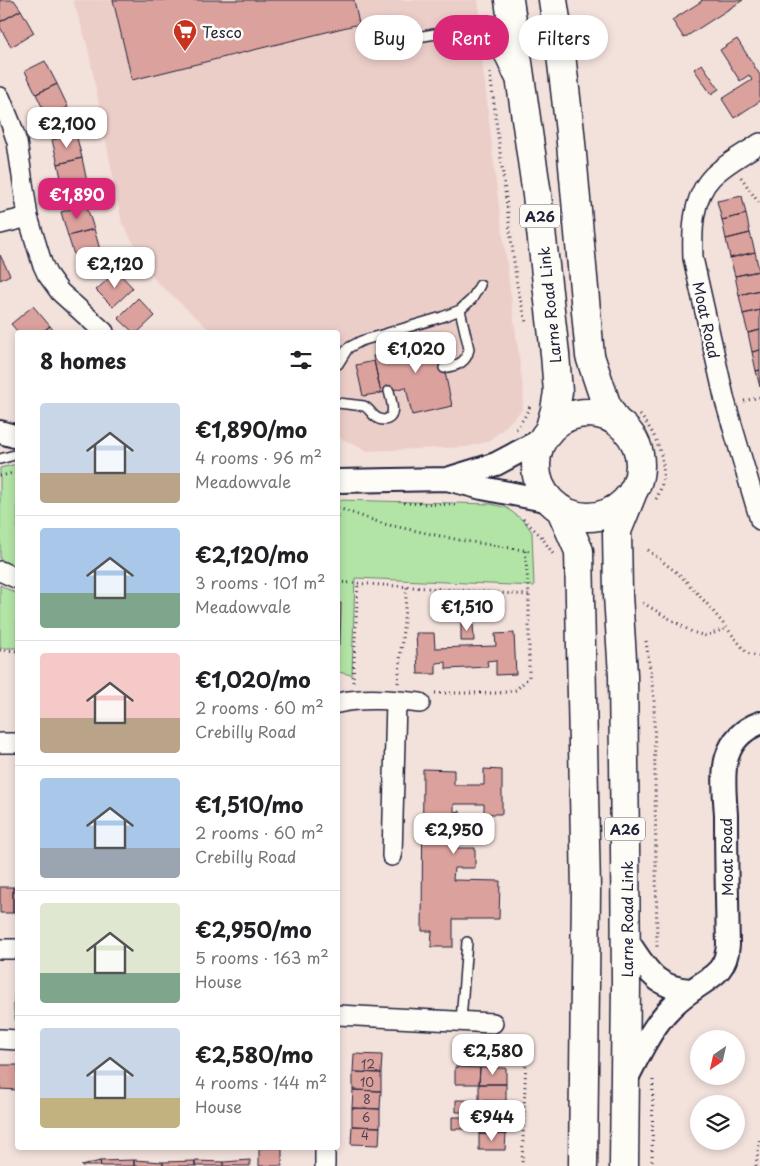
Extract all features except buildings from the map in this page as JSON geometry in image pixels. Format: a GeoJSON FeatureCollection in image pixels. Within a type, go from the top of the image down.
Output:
{"type":"FeatureCollection","features":[{"type":"Feature","properties":{"kind":"main road","name":"Larne Road Link"},"geometry":{"type":"LineString","coordinates":[[509,0],[556,354],[558,392],[555,410],[546,435]]}},
{"type":"Feature","properties":{"kind":"main road","name":"A26"},"geometry":{"type":"LineString","coordinates":[[553,0],[570,132],[590,356],[606,404],[616,421],[629,432],[637,447],[640,463],[638,479],[632,494]]}},
{"type":"Feature","properties":{"kind":"main road"},"geometry":{"type":"LineString","coordinates":[[546,435],[554,426],[568,417],[584,413],[601,415],[616,421]]}},
{"type":"Feature","properties":{"kind":"main road","name":"A26"},"geometry":{"type":"LineString","coordinates":[[546,435],[538,450],[537,476],[542,489],[555,505],[579,551],[586,890],[583,1166]]}},
{"type":"Feature","properties":{"kind":"main road","name":"Larne Road Link"},"geometry":{"type":"LineString","coordinates":[[624,1166],[626,939],[623,675],[618,595],[617,531],[632,494]]}},
{"type":"Feature","properties":{"kind":"main road"},"geometry":{"type":"LineString","coordinates":[[555,505],[576,516],[592,517],[607,514],[621,506],[632,494]]}},
{"type":"Feature","properties":{"kind":"street"},"geometry":{"type":"LineString","coordinates":[[0,97],[17,142],[28,217],[42,263],[60,292],[102,330]]}},
{"type":"Feature","properties":{"kind":"street","name":"Moat Road"},"geometry":{"type":"LineString","coordinates":[[760,143],[711,178],[697,204],[692,240],[694,258],[725,402],[760,520]]}},
{"type":"Feature","properties":{"kind":"street"},"geometry":{"type":"LineString","coordinates":[[0,224],[28,217]]}},
{"type":"Feature","properties":{"kind":"street"},"geometry":{"type":"LineString","coordinates":[[0,432],[15,436]]}},
{"type":"Feature","properties":{"kind":"street"},"geometry":{"type":"LineString","coordinates":[[447,479],[496,464],[546,435]]}},
{"type":"Feature","properties":{"kind":"street"},"geometry":{"type":"LineString","coordinates":[[340,481],[447,479],[555,505]]}},
{"type":"Feature","properties":{"kind":"street"},"geometry":{"type":"LineString","coordinates":[[0,571],[15,578]]}},
{"type":"Feature","properties":{"kind":"street"},"geometry":{"type":"LineString","coordinates":[[345,701],[396,700],[420,703]]}},
{"type":"Feature","properties":{"kind":"street"},"geometry":{"type":"LineString","coordinates":[[392,856],[396,700]]}},
{"type":"Feature","properties":{"kind":"street","name":"Moat Road"},"geometry":{"type":"LineString","coordinates":[[625,1082],[650,1034],[670,1009],[691,990],[705,983],[716,974],[722,966],[728,951],[726,762],[731,748],[741,734],[748,728],[760,723]]}},
{"type":"Feature","properties":{"kind":"street"},"geometry":{"type":"LineString","coordinates":[[0,743],[15,743]]}},
{"type":"Feature","properties":{"kind":"street"},"geometry":{"type":"LineString","coordinates":[[626,939],[647,970],[658,980],[677,990],[691,990]]}},
{"type":"Feature","properties":{"kind":"street"},"geometry":{"type":"LineString","coordinates":[[0,950],[15,950]]}},
{"type":"Feature","properties":{"kind":"street"},"geometry":{"type":"LineString","coordinates":[[340,1014],[493,1023]]}},
{"type":"Feature","properties":{"kind":"street"},"geometry":{"type":"LineString","coordinates":[[0,1039],[15,1040]]}},
{"type":"Feature","properties":{"kind":"street"},"geometry":{"type":"LineString","coordinates":[[325,1150],[325,1166]]}},
{"type":"Feature","properties":{"kind":"lane"},"geometry":{"type":"LineString","coordinates":[[500,60],[525,111]]}},
{"type":"Feature","properties":{"kind":"lane"},"geometry":{"type":"LineString","coordinates":[[340,361],[348,348],[361,340],[460,310],[472,299],[480,284]]}},
{"type":"Feature","properties":{"kind":"lane"},"geometry":{"type":"LineString","coordinates":[[444,368],[461,363],[468,354],[469,349],[460,310]]}},
{"type":"Feature","properties":{"kind":"lane"},"geometry":{"type":"LineString","coordinates":[[340,403],[364,406],[376,418],[384,420],[390,417],[393,411],[389,391]]}},
{"type":"Feature","properties":{"kind":"lane"},"geometry":{"type":"LineString","coordinates":[[0,459],[15,455]]}},
{"type":"Feature","properties":{"kind":"lane"},"geometry":{"type":"LineString","coordinates":[[461,1021],[466,942]]}},
{"type":"Feature","properties":{"kind":"path"},"geometry":{"type":"LineString","coordinates":[[486,60],[489,65],[517,285],[528,330]]}},
{"type":"Feature","properties":{"kind":"path"},"geometry":{"type":"LineString","coordinates":[[732,162],[760,206]]}},
{"type":"Feature","properties":{"kind":"path"},"geometry":{"type":"LineString","coordinates":[[513,432],[524,418],[532,400]]}},
{"type":"Feature","properties":{"kind":"path"},"geometry":{"type":"LineString","coordinates":[[0,476],[15,473]]}},
{"type":"Feature","properties":{"kind":"path"},"geometry":{"type":"LineString","coordinates":[[404,503],[461,505]]}},
{"type":"Feature","properties":{"kind":"path"},"geometry":{"type":"LineString","coordinates":[[340,509],[393,526],[459,540],[530,551]]}},
{"type":"Feature","properties":{"kind":"path"},"geometry":{"type":"LineString","coordinates":[[518,516],[526,520],[541,536],[554,556]]}},
{"type":"Feature","properties":{"kind":"path"},"geometry":{"type":"LineString","coordinates":[[420,703],[436,692],[500,693],[516,690],[530,677],[530,595],[525,550]]}},
{"type":"Feature","properties":{"kind":"path"},"geometry":{"type":"LineString","coordinates":[[648,550],[681,576],[708,604],[747,653],[760,657]]}},
{"type":"Feature","properties":{"kind":"path"},"geometry":{"type":"LineString","coordinates":[[340,582],[530,595]]}},
{"type":"Feature","properties":{"kind":"path"},"geometry":{"type":"LineString","coordinates":[[345,701],[358,583]]}},
{"type":"Feature","properties":{"kind":"path"},"geometry":{"type":"LineString","coordinates":[[396,700],[407,587]]}},
{"type":"Feature","properties":{"kind":"path"},"geometry":{"type":"LineString","coordinates":[[638,600],[692,632],[706,636],[727,628]]}},
{"type":"Feature","properties":{"kind":"path"},"geometry":{"type":"LineString","coordinates":[[0,650],[15,651]]}},
{"type":"Feature","properties":{"kind":"path"},"geometry":{"type":"LineString","coordinates":[[493,1023],[526,1058],[522,1166]]}},
{"type":"Feature","properties":{"kind":"path"},"geometry":{"type":"LineString","coordinates":[[652,1166],[653,1075]]}},
{"type":"Feature","properties":{"kind":"path"},"geometry":{"type":"LineString","coordinates":[[756,1166],[760,1138]]}},
{"type":"Feature","properties":{"kind":"shaded area"},"geometry":{"type":"Polygon","coordinates":[[[73,0],[478,0],[480,15],[433,15],[433,60],[482,60],[496,183],[524,395],[522,410],[487,442],[467,447],[367,451],[340,438],[340,330],[210,330],[156,281],[122,223],[88,48],[73,0]]]}},
{"type":"Feature","properties":{"kind":"green space"},"geometry":{"type":"Polygon","coordinates":[[[15,465],[15,567],[0,559],[0,468],[15,465]]]}},
{"type":"Feature","properties":{"kind":"green space"},"geometry":{"type":"Polygon","coordinates":[[[340,500],[491,504],[507,508],[525,522],[532,532],[534,586],[355,578],[352,675],[340,672],[340,500]]]}},
{"type":"Feature","properties":{"kind":"green space"},"geometry":{"type":"Polygon","coordinates":[[[0,585],[15,593],[15,648],[0,648],[0,585]]]}},
{"type":"Feature","properties":{"kind":"green space"},"geometry":{"type":"Polygon","coordinates":[[[15,989],[15,1019],[14,1008],[15,989]]]}},
{"type":"Feature","properties":{"kind":"place","name":"Tesco"},"geometry":{"type":"Point","coordinates":[185,52]}}]}
